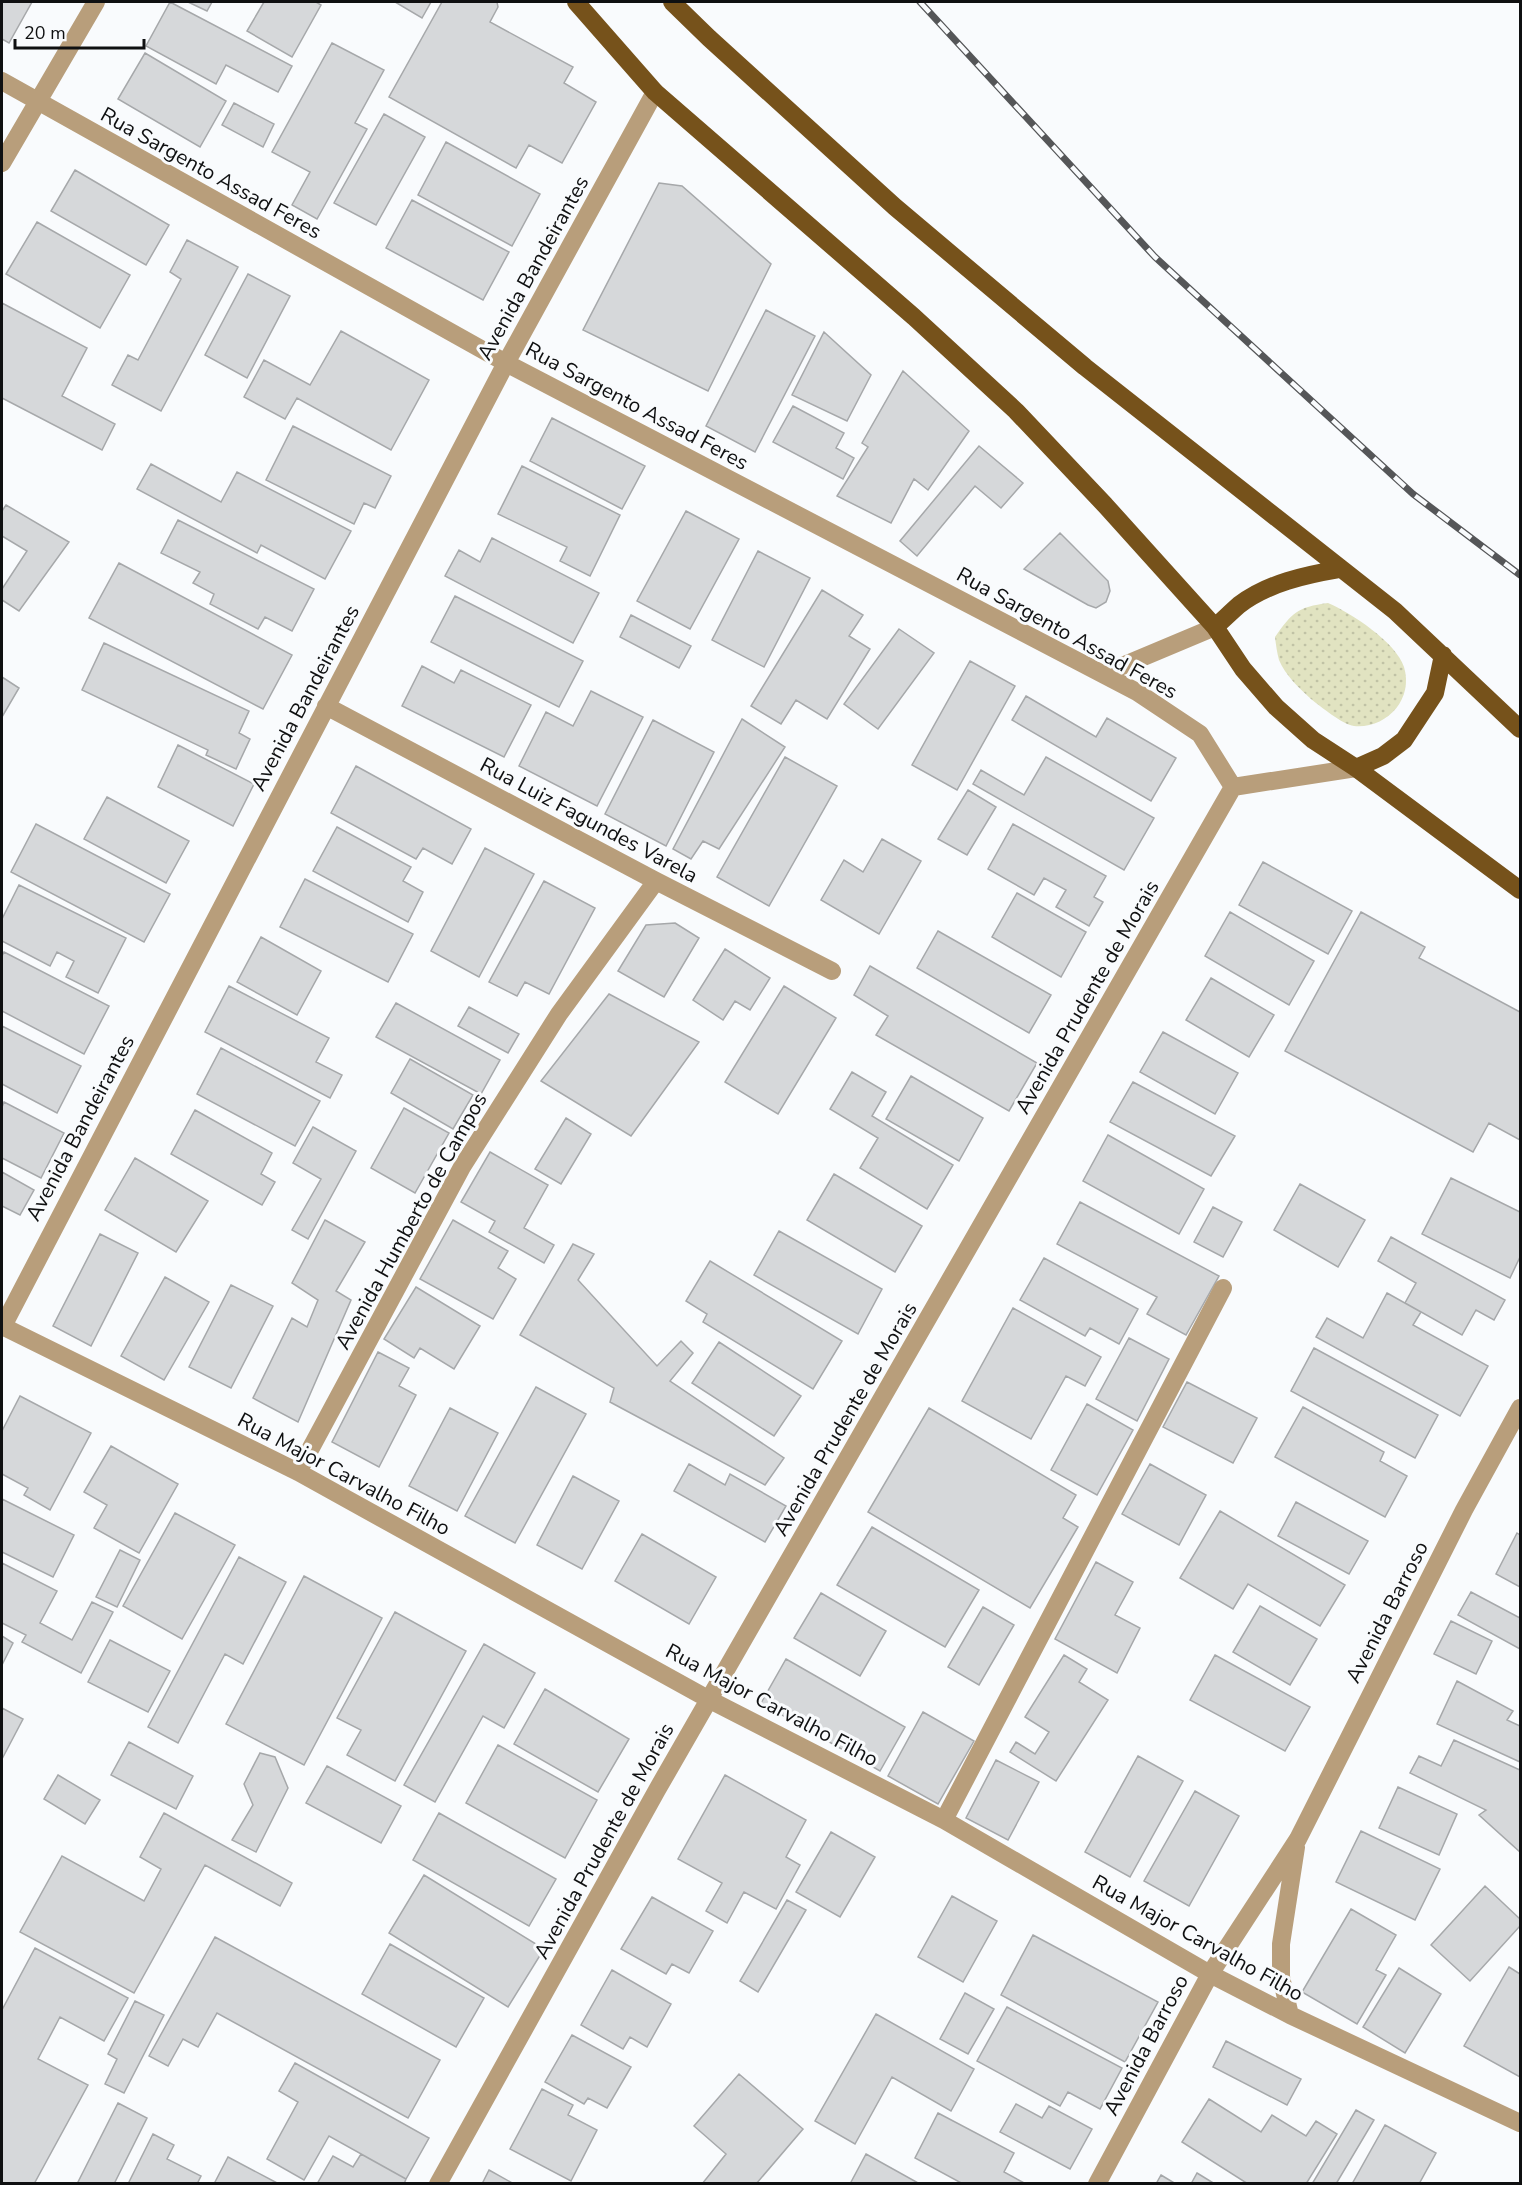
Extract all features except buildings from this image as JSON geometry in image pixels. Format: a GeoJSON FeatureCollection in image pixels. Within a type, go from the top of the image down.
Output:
{"type":"FeatureCollection","features":[{"type":"Feature","properties":{"kind":"main road"},"geometry":{"type":"LineString","coordinates":[[576,2],[655,92],[914,317],[1016,411],[1215,627],[1243,669],[1276,707],[1313,740],[1356,768],[1521,890]]}},
{"type":"Feature","properties":{"kind":"main road"},"geometry":{"type":"LineString","coordinates":[[672,2],[895,207],[1085,367],[1395,611],[1521,729]]}},
{"type":"Feature","properties":{"kind":"main road"},"geometry":{"type":"LineString","coordinates":[[1215,627],[1240,604],[1271,587],[1304,575],[1340,569]]}},
{"type":"Feature","properties":{"kind":"main road"},"geometry":{"type":"LineString","coordinates":[[1356,768],[1383,756],[1404,740],[1435,693],[1443,655]]}},
{"type":"Feature","properties":{"kind":"street"},"geometry":{"type":"LineString","coordinates":[[2,163],[96,2]]}},
{"type":"Feature","properties":{"kind":"street","name":"Rua Sargento Assad Feres"},"geometry":{"type":"LineString","coordinates":[[2,81],[506,363],[1137,692],[1200,734],[1233,787]]}},
{"type":"Feature","properties":{"kind":"street","name":"Avenida Bandeirantes"},"geometry":{"type":"LineString","coordinates":[[2,1327],[506,363],[655,92]]}},
{"type":"Feature","properties":{"kind":"street"},"geometry":{"type":"LineString","coordinates":[[1103,674],[1215,627]]}},
{"type":"Feature","properties":{"kind":"street","name":"Rua Luiz Fagundes Varela"},"geometry":{"type":"LineString","coordinates":[[326,706],[656,881],[832,971]]}},
{"type":"Feature","properties":{"kind":"street"},"geometry":{"type":"LineString","coordinates":[[1233,787],[1356,768]]}},
{"type":"Feature","properties":{"kind":"street","name":"Avenida Prudente de Morais"},"geometry":{"type":"LineString","coordinates":[[438,2184],[651,1801],[1233,787]]}},
{"type":"Feature","properties":{"kind":"street","name":"Avenida Humberto de Campos"},"geometry":{"type":"LineString","coordinates":[[298,1473],[462,1167],[559,1014],[656,881]]}},
{"type":"Feature","properties":{"kind":"street"},"geometry":{"type":"LineString","coordinates":[[944,1820],[1223,1288]]}},
{"type":"Feature","properties":{"kind":"street","name":"Rua Major Carvalho Filho"},"geometry":{"type":"LineString","coordinates":[[2,1327],[298,1473],[710,1700],[944,1820],[1210,1974],[1290,2015],[1521,2123]]}},
{"type":"Feature","properties":{"kind":"street","name":"Avenida Barroso"},"geometry":{"type":"LineString","coordinates":[[1097,2184],[1210,1974],[1298,1839],[1464,1510],[1521,1408]]}},
{"type":"Feature","properties":{"kind":"street","name":"Avenida Barroso"},"geometry":{"type":"LineString","coordinates":[[1290,2015],[1281,1977],[1281,1944],[1298,1839]]}},
{"type":"Feature","properties":{"kind":"green space"},"geometry":{"type":"Polygon","coordinates":[[[1328,603],[1360,621],[1383,638],[1399,657],[1404,667],[1405,691],[1401,701],[1395,710],[1377,723],[1354,726],[1338,719],[1302,691],[1279,660],[1275,637],[1286,622],[1302,609],[1328,603]]]}},
{"type":"Feature","properties":{"kind":"railway"},"geometry":{"type":"LineString","coordinates":[[920,2],[1155,257],[1413,494],[1520,575]]}}]}
